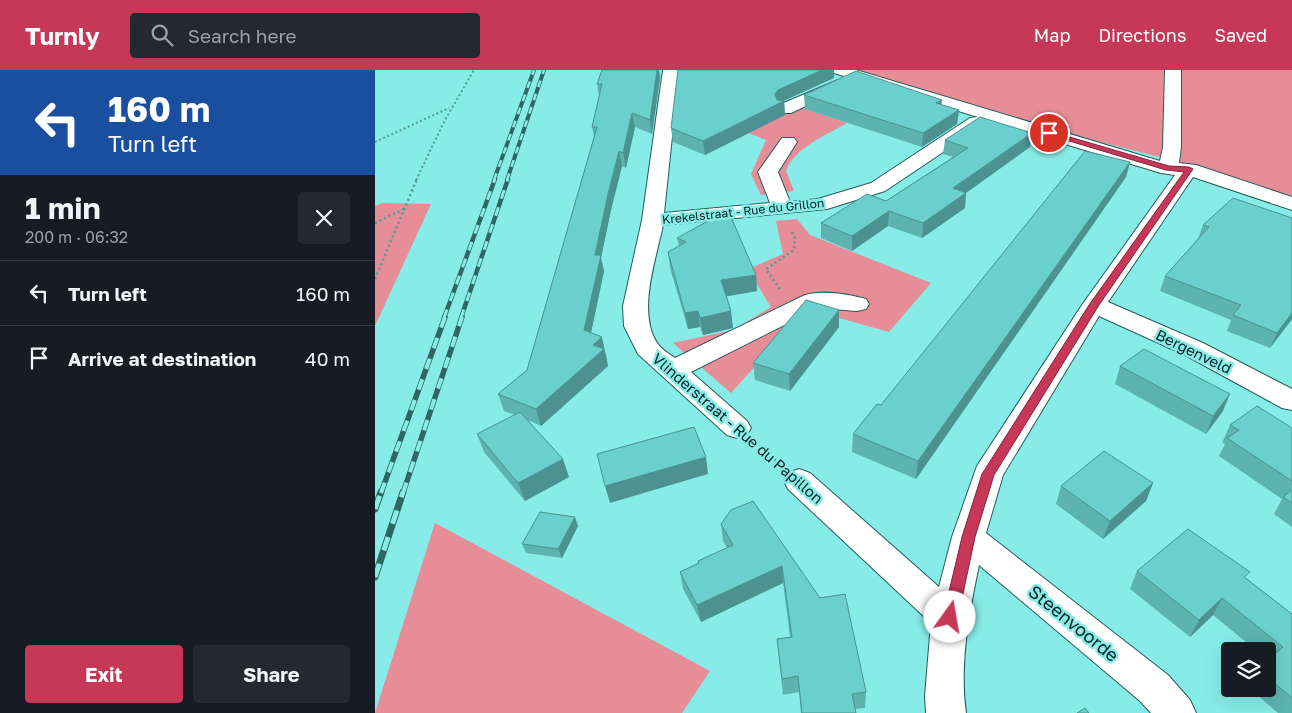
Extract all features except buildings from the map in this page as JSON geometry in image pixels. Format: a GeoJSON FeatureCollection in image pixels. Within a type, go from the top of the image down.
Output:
{"type":"FeatureCollection","features":[{"type":"Feature","properties":{"kind":"street","name":"Vlinderstraat - Rue du Papillon"},"geometry":{"type":"LineString","coordinates":[[671,70],[653,220],[635,306],[637,326],[647,348],[737,428]]}},
{"type":"Feature","properties":{"kind":"street"},"geometry":{"type":"LineString","coordinates":[[839,70],[1179,169],[1292,204]]}},
{"type":"Feature","properties":{"kind":"street"},"geometry":{"type":"LineString","coordinates":[[1173,70],[1171,147],[1179,169]]}},
{"type":"Feature","properties":{"kind":"street"},"geometry":{"type":"LineString","coordinates":[[785,109],[857,76]]}},
{"type":"Feature","properties":{"kind":"street","name":"Krekelstraat - Rue du Grillon"},"geometry":{"type":"LineString","coordinates":[[653,220],[820,205],[878,187],[988,114]]}},
{"type":"Feature","properties":{"kind":"street"},"geometry":{"type":"LineString","coordinates":[[783,208],[768,172],[788,142]]}},
{"type":"Feature","properties":{"kind":"street"},"geometry":{"type":"LineString","coordinates":[[946,713],[943,696],[950,617],[968,537],[988,474],[1179,169]]}},
{"type":"Feature","properties":{"kind":"street"},"geometry":{"type":"LineString","coordinates":[[673,370],[814,300],[857,304]]}},
{"type":"Feature","properties":{"kind":"street","name":"Bergenveld"},"geometry":{"type":"LineString","coordinates":[[1094,305],[1194,349],[1292,401]]}},
{"type":"Feature","properties":{"kind":"street","name":"Vlinderstraat - Rue du Papillon"},"geometry":{"type":"LineString","coordinates":[[799,481],[950,617]]}},
{"type":"Feature","properties":{"kind":"street","name":"Steenvoorde"},"geometry":{"type":"LineString","coordinates":[[968,537],[1154,688],[1176,713]]}},
{"type":"Feature","properties":{"kind":"path"},"geometry":{"type":"LineString","coordinates":[[375,279],[404,208],[451,107],[474,70]]}},
{"type":"Feature","properties":{"kind":"path"},"geometry":{"type":"LineString","coordinates":[[375,142],[451,107]]}},
{"type":"Feature","properties":{"kind":"path"},"geometry":{"type":"LineString","coordinates":[[375,223],[404,208]]}},
{"type":"Feature","properties":{"kind":"path"},"geometry":{"type":"LineString","coordinates":[[783,208],[795,238],[794,250],[766,269],[794,309]]}},
{"type":"Feature","properties":{"kind":"path","name":"Vlinderstraat - Rue du Papillon"},"geometry":{"type":"LineString","coordinates":[[737,428],[799,481]]}},
{"type":"Feature","properties":{"kind":"shaded area"},"geometry":{"type":"Polygon","coordinates":[[[820,70],[1292,70],[1292,197],[1167,159],[820,70]]]}},
{"type":"Feature","properties":{"kind":"shaded area"},"geometry":{"type":"Polygon","coordinates":[[[800,107],[847,123],[812,143],[796,155],[786,171],[794,191],[761,195],[751,174],[766,140],[733,127],[800,107]]]}},
{"type":"Feature","properties":{"kind":"shaded area"},"geometry":{"type":"Polygon","coordinates":[[[382,203],[431,204],[375,326],[375,206],[382,203]]]}},
{"type":"Feature","properties":{"kind":"shaded area"},"geometry":{"type":"Polygon","coordinates":[[[797,219],[810,235],[931,283],[889,332],[807,309],[731,393],[673,343],[733,330],[771,307],[750,273],[753,267],[783,254],[776,221],[797,219]]]}},
{"type":"Feature","properties":{"kind":"shaded area"},"geometry":{"type":"Polygon","coordinates":[[[435,523],[710,671],[682,713],[375,713],[435,523]]]}},
{"type":"Feature","properties":{"kind":"railway"},"geometry":{"type":"LineString","coordinates":[[494,180],[534,70]]}},
{"type":"Feature","properties":{"kind":"railway"},"geometry":{"type":"LineString","coordinates":[[507,180],[544,70]]}},
{"type":"Feature","properties":{"kind":"railway"},"geometry":{"type":"LineString","coordinates":[[444,318],[495,179]]}},
{"type":"Feature","properties":{"kind":"railway"},"geometry":{"type":"LineString","coordinates":[[461,318],[508,179]]}},
{"type":"Feature","properties":{"kind":"railway"},"geometry":{"type":"LineString","coordinates":[[381,493],[445,317]]}},
{"type":"Feature","properties":{"kind":"railway"},"geometry":{"type":"LineString","coordinates":[[403,493],[462,317]]}},
{"type":"Feature","properties":{"kind":"railway"},"geometry":{"type":"LineString","coordinates":[[375,509],[381,492]]}},
{"type":"Feature","properties":{"kind":"railway"},"geometry":{"type":"LineString","coordinates":[[375,577],[403,492]]}},
{"type":"Feature","properties":{"kind":"route"},"geometry":{"type":"LineString","coordinates":[[950,617],[968,537],[988,474],[1094,305],[1189,169],[1168,169],[1049,133]]}}]}
